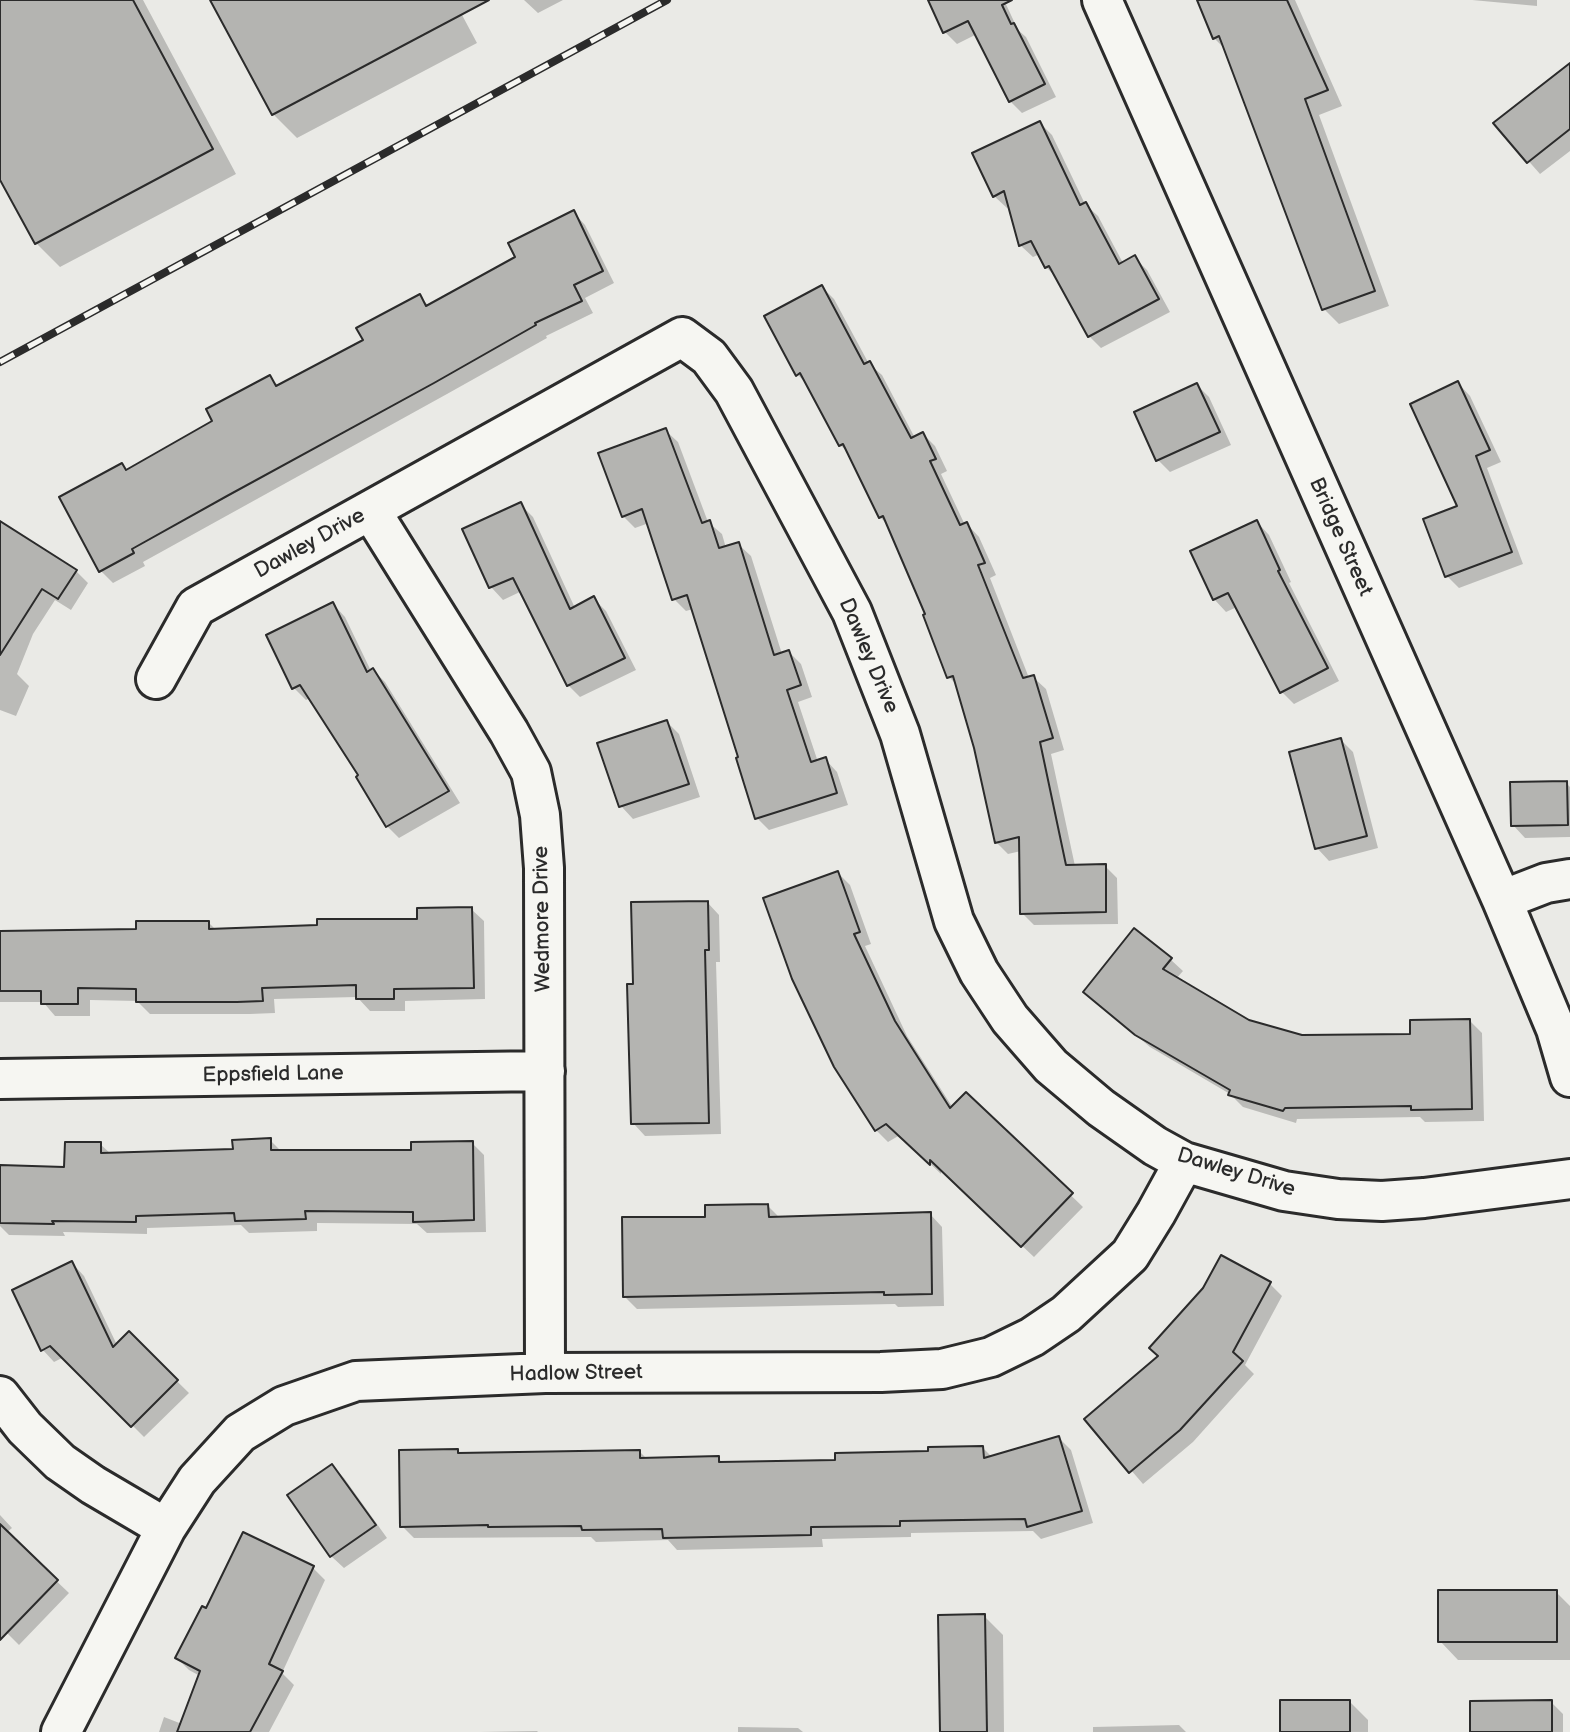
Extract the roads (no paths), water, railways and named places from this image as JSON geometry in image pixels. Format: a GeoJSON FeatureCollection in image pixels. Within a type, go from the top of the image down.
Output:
{"type":"FeatureCollection","features":[{"type":"Feature","properties":{"kind":"street","name":"Bridge Street"},"geometry":{"type":"LineString","coordinates":[[1102,0],[1502,900],[1556,1029],[1570,1077]]}},
{"type":"Feature","properties":{"kind":"street","name":"Dawley Drive"},"geometry":{"type":"LineString","coordinates":[[156,679],[196,607],[682,337],[709,357],[734,391],[852,612],[900,734],[954,921],[979,972],[1010,1019],[1051,1066],[1101,1108],[1155,1146],[1184,1162],[1284,1191],[1338,1199],[1382,1201],[1570,1179]]}},
{"type":"Feature","properties":{"kind":"street","name":"Wedmore Drive"},"geometry":{"type":"LineString","coordinates":[[371,511],[531,772],[540,815],[544,868],[545,1373]]}},
{"type":"Feature","properties":{"kind":"street"},"geometry":{"type":"LineString","coordinates":[[1502,900],[1546,883],[1570,879]]}},
{"type":"Feature","properties":{"kind":"street","name":"Eppsfield Lane"},"geometry":{"type":"LineString","coordinates":[[0,1079],[545,1071]]}},
{"type":"Feature","properties":{"kind":"street","name":"Hadlow Street"},"geometry":{"type":"LineString","coordinates":[[61,1732],[166,1528],[197,1480],[240,1433],[284,1406],[356,1381],[545,1373],[881,1372],[942,1369],[991,1357],[1032,1337],[1066,1314],[1130,1255],[1184,1162]]}},
{"type":"Feature","properties":{"kind":"street"},"geometry":{"type":"LineString","coordinates":[[0,1396],[25,1428],[60,1462],[166,1528]]}},
{"type":"Feature","properties":{"kind":"railway"},"geometry":{"type":"LineString","coordinates":[[0,362],[667,0]]}}]}
